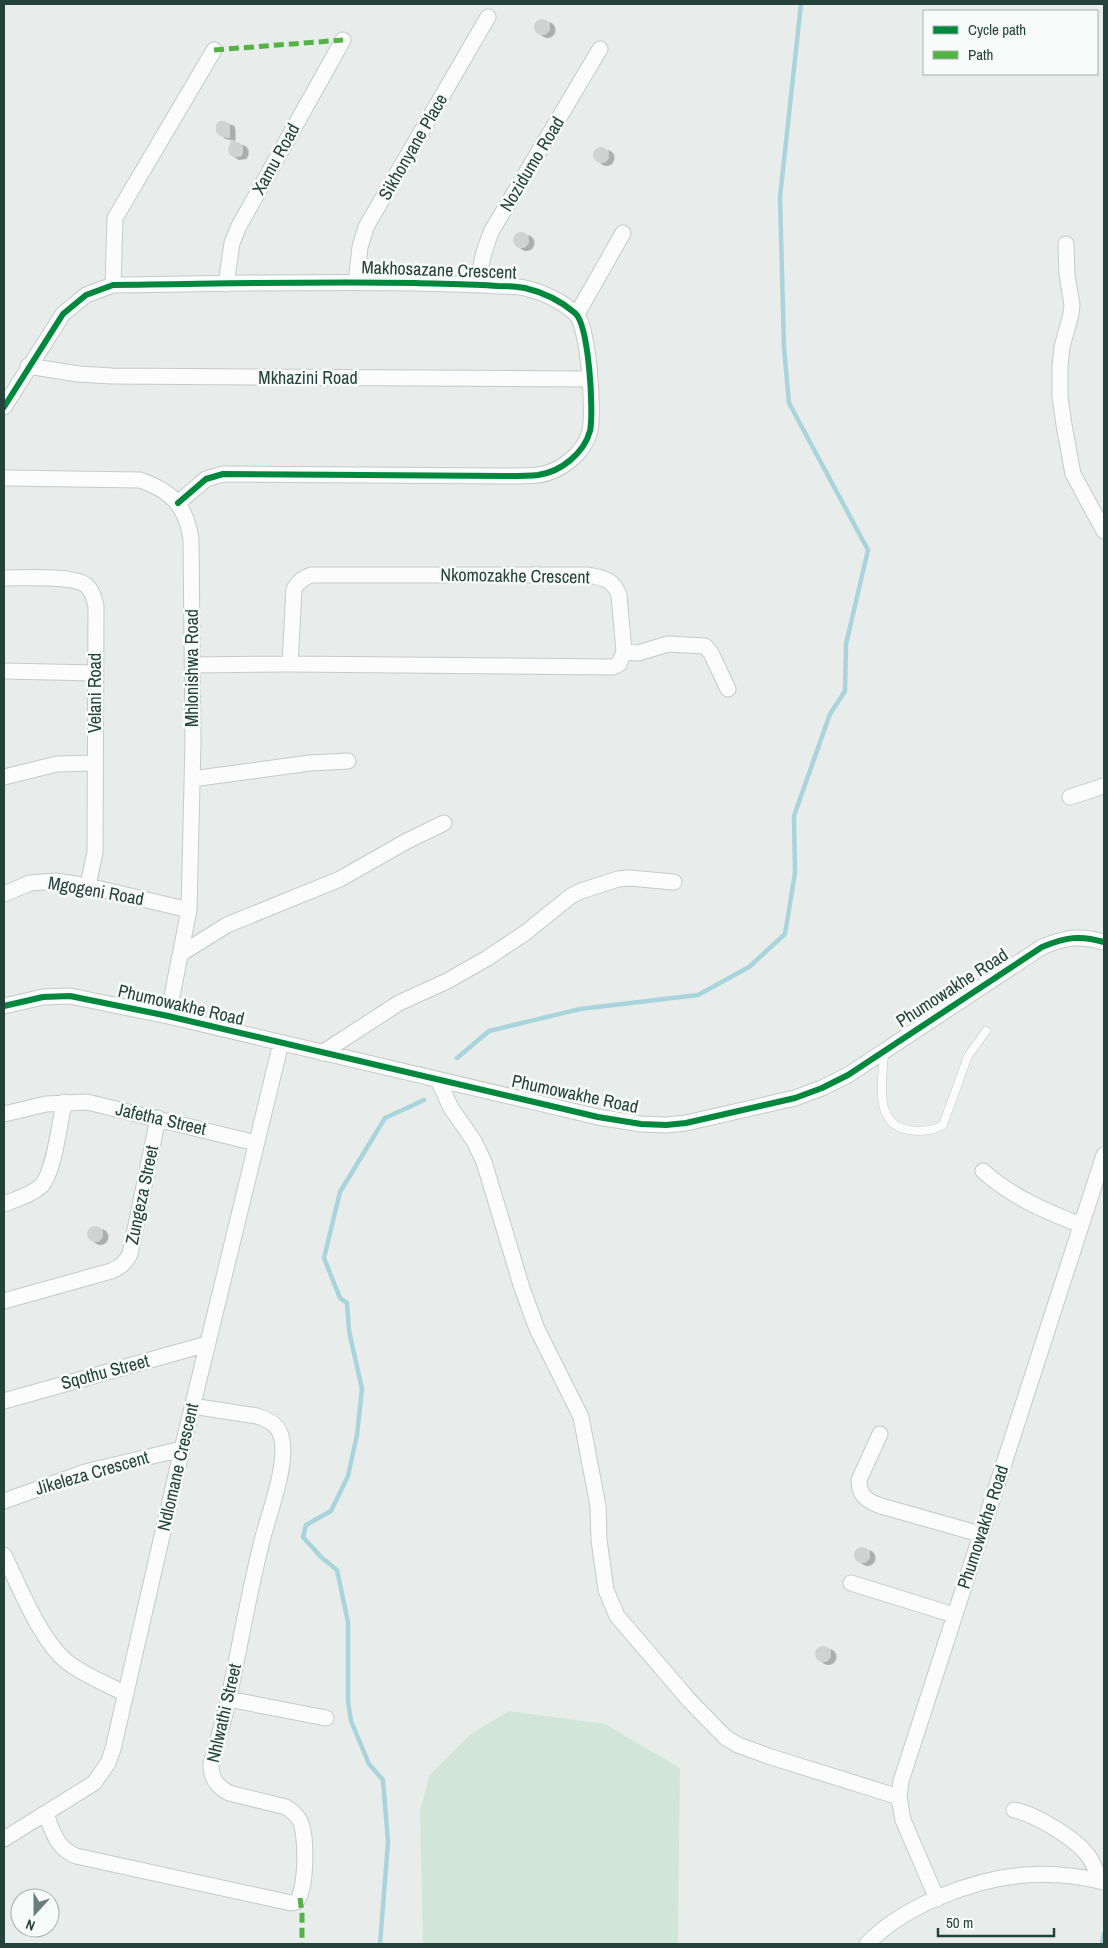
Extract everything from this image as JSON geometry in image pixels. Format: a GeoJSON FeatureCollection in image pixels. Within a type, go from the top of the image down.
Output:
{"type":"FeatureCollection","features":[{"type":"Feature","properties":{"kind":"street","name":"Sikhonyane Place"},"geometry":{"type":"LineString","coordinates":[[356,282],[360,247],[366,227],[488,17]]}},
{"type":"Feature","properties":{"kind":"street","name":"Xamu Road"},"geometry":{"type":"LineString","coordinates":[[226,284],[232,243],[239,226],[343,40]]}},
{"type":"Feature","properties":{"kind":"street","name":"Nozidumo Road"},"geometry":{"type":"LineString","coordinates":[[477,284],[484,252],[491,232],[600,49]]}},
{"type":"Feature","properties":{"kind":"street"},"geometry":{"type":"LineString","coordinates":[[113,284],[115,218],[214,50]]}},
{"type":"Feature","properties":{"kind":"street"},"geometry":{"type":"LineString","coordinates":[[178,503],[206,480],[222,474],[504,476],[538,475],[551,472],[563,466],[584,445],[592,417],[584,332],[577,314],[623,233]]}},
{"type":"Feature","properties":{"kind":"street"},"geometry":{"type":"LineString","coordinates":[[1066,244],[1067,275],[1072,305],[1062,346],[1060,397],[1069,459],[1076,483],[1104,531]]}},
{"type":"Feature","properties":{"kind":"street","name":"Makhosazane Crescent"},"geometry":{"type":"LineString","coordinates":[[4,407],[28,366],[63,314],[86,295],[113,284],[356,282],[477,284],[523,288],[547,296],[577,314]]}},
{"type":"Feature","properties":{"kind":"street","name":"Mkhazini Road"},"geometry":{"type":"LineString","coordinates":[[28,366],[70,373],[112,376],[589,380]]}},
{"type":"Feature","properties":{"kind":"street","name":"Mhlonishwa Road"},"geometry":{"type":"LineString","coordinates":[[4,478],[140,480],[166,492],[178,503],[185,514],[191,539],[193,665],[189,910],[168,1016]]}},
{"type":"Feature","properties":{"kind":"street","name":"Nkomozakhe Crescent"},"geometry":{"type":"LineString","coordinates":[[290,664],[294,589],[303,578],[312,575],[488,574],[588,575],[599,577],[616,586],[619,595],[624,652]]}},
{"type":"Feature","properties":{"kind":"street","name":"Velani Road"},"geometry":{"type":"LineString","coordinates":[[4,578],[79,581],[90,590],[96,606],[95,852],[88,886]]}},
{"type":"Feature","properties":{"kind":"street"},"geometry":{"type":"LineString","coordinates":[[193,665],[290,664],[605,668],[618,664],[624,652],[638,654],[668,644],[705,646],[711,653],[728,689]]}},
{"type":"Feature","properties":{"kind":"street"},"geometry":{"type":"LineString","coordinates":[[4,671],[95,673]]}},
{"type":"Feature","properties":{"kind":"street"},"geometry":{"type":"LineString","coordinates":[[192,779],[310,763],[348,761]]}},
{"type":"Feature","properties":{"kind":"street"},"geometry":{"type":"LineString","coordinates":[[4,777],[57,764],[95,763]]}},
{"type":"Feature","properties":{"kind":"street"},"geometry":{"type":"LineString","coordinates":[[1070,797],[1104,786]]}},
{"type":"Feature","properties":{"kind":"street"},"geometry":{"type":"LineString","coordinates":[[182,953],[226,925],[340,880],[407,841],[444,823]]}},
{"type":"Feature","properties":{"kind":"street"},"geometry":{"type":"LineString","coordinates":[[322,1053],[399,1002],[447,981],[486,959],[525,932],[571,896],[581,891],[618,879],[629,878],[674,882]]}},
{"type":"Feature","properties":{"kind":"street","name":"Mgogeni Road"},"geometry":{"type":"LineString","coordinates":[[4,894],[30,883],[56,881],[88,886],[189,910]]}},
{"type":"Feature","properties":{"kind":"street","name":"Phumowakhe Road"},"geometry":{"type":"LineString","coordinates":[[4,1006],[57,995],[168,1016],[598,1117],[640,1124],[666,1125],[707,1119],[795,1098],[822,1088],[848,1076],[1042,947],[1060,939],[1075,937],[1104,942]]}},
{"type":"Feature","properties":{"kind":"street","name":"Ndlomane Crescent"},"geometry":{"type":"LineString","coordinates":[[4,1839],[87,1789],[101,1775],[113,1749],[192,1406],[281,1043]]}},
{"type":"Feature","properties":{"kind":"street"},"geometry":{"type":"LineString","coordinates":[[438,1080],[450,1108],[474,1141],[484,1162],[522,1288],[537,1329],[581,1417],[598,1506],[599,1540],[606,1590],[617,1616],[725,1737],[738,1745],[768,1756],[899,1797]]}},
{"type":"Feature","properties":{"kind":"street"},"geometry":{"type":"LineString","coordinates":[[4,1204],[36,1190],[47,1177],[64,1102]]}},
{"type":"Feature","properties":{"kind":"street","name":"Jafetha Street"},"geometry":{"type":"LineString","coordinates":[[4,1114],[24,1108],[64,1102],[87,1102],[256,1143]]}},
{"type":"Feature","properties":{"kind":"street","name":"Zungeza Street"},"geometry":{"type":"LineString","coordinates":[[4,1301],[112,1271],[120,1268],[126,1262],[130,1254],[158,1118]]}},
{"type":"Feature","properties":{"kind":"street","name":"Phumowakhe Road"},"geometry":{"type":"LineString","coordinates":[[937,1899],[903,1820],[899,1797],[904,1766],[1104,1155]]}},
{"type":"Feature","properties":{"kind":"street"},"geometry":{"type":"LineString","coordinates":[[983,1171],[999,1185],[1024,1200],[1082,1225]]}},
{"type":"Feature","properties":{"kind":"street","name":"Sqothu Street"},"geometry":{"type":"LineString","coordinates":[[4,1401],[207,1344]]}},
{"type":"Feature","properties":{"kind":"street","name":"Nhlwathi Street"},"geometry":{"type":"LineString","coordinates":[[46,1814],[56,1841],[68,1852],[76,1856],[291,1903],[296,1902],[302,1893],[305,1843],[300,1820],[294,1812],[286,1807],[229,1793],[221,1789],[214,1782],[211,1774],[211,1764],[228,1699],[262,1541],[280,1470],[282,1442],[280,1432],[276,1425],[267,1419],[257,1416],[192,1406]]}},
{"type":"Feature","properties":{"kind":"street"},"geometry":{"type":"LineString","coordinates":[[880,1434],[859,1480],[859,1488],[866,1499],[881,1506],[980,1534]]}},
{"type":"Feature","properties":{"kind":"street","name":"Jikeleza Crescent"},"geometry":{"type":"LineString","coordinates":[[4,1501],[86,1472],[182,1449]]}},
{"type":"Feature","properties":{"kind":"street"},"geometry":{"type":"LineString","coordinates":[[4,1555],[39,1624],[59,1654],[80,1670],[126,1694]]}},
{"type":"Feature","properties":{"kind":"street"},"geometry":{"type":"LineString","coordinates":[[851,1583],[954,1615]]}},
{"type":"Feature","properties":{"kind":"street"},"geometry":{"type":"LineString","coordinates":[[228,1699],[326,1718]]}},
{"type":"Feature","properties":{"kind":"street"},"geometry":{"type":"LineString","coordinates":[[1014,1810],[1042,1820],[1074,1842],[1089,1857],[1102,1882]]}},
{"type":"Feature","properties":{"kind":"street"},"geometry":{"type":"LineString","coordinates":[[867,1944],[878,1933],[905,1915],[937,1899],[993,1880],[1025,1875],[1054,1875],[1102,1882]]}},
{"type":"Feature","properties":{"kind":"lane"},"geometry":{"type":"LineString","coordinates":[[884,1051],[882,1103],[888,1120],[903,1129],[927,1131],[943,1125],[968,1056],[986,1031]]}},
{"type":"Feature","properties":{"kind":"green space"},"geometry":{"type":"Polygon","coordinates":[[[509,1711],[605,1724],[680,1768],[678,1944],[423,1944],[420,1811],[429,1776],[471,1734],[509,1711]]]}},
{"type":"Feature","properties":{"kind":"building"},"geometry":{"type":"Polygon","coordinates":[[[542,19],[550,27],[542,35],[534,27],[542,19]]]}},
{"type":"Feature","properties":{"kind":"building"},"geometry":{"type":"Polygon","coordinates":[[[219,121],[229,123],[230,138],[220,136],[216,132],[216,125],[219,121]]]}},
{"type":"Feature","properties":{"kind":"building"},"geometry":{"type":"Polygon","coordinates":[[[231,140],[240,143],[243,147],[241,156],[233,157],[229,154],[228,149],[231,140]]]}},
{"type":"Feature","properties":{"kind":"building"},"geometry":{"type":"Polygon","coordinates":[[[601,147],[609,155],[601,163],[593,155],[601,147]]]}},
{"type":"Feature","properties":{"kind":"building"},"geometry":{"type":"Polygon","coordinates":[[[521,232],[529,240],[521,248],[513,240],[521,232]]]}},
{"type":"Feature","properties":{"kind":"building"},"geometry":{"type":"Polygon","coordinates":[[[95,1226],[103,1234],[95,1242],[87,1234],[95,1226]]]}},
{"type":"Feature","properties":{"kind":"building"},"geometry":{"type":"Polygon","coordinates":[[[862,1547],[870,1555],[862,1563],[854,1555],[862,1547]]]}},
{"type":"Feature","properties":{"kind":"building"},"geometry":{"type":"Polygon","coordinates":[[[823,1646],[831,1654],[823,1662],[815,1654],[823,1646]]]}},
{"type":"Feature","properties":{"kind":"waterway"},"geometry":{"type":"LineString","coordinates":[[457,1058],[489,1031],[580,1009],[698,995],[749,967],[785,934],[795,873],[794,816],[830,714],[845,691],[846,644],[868,550],[789,403],[784,348],[780,197],[801,4]]}},
{"type":"Feature","properties":{"kind":"waterway"},"geometry":{"type":"LineString","coordinates":[[380,1944],[388,1842],[383,1780],[369,1764],[351,1721],[348,1701],[348,1622],[337,1570],[321,1557],[303,1537],[306,1525],[331,1511],[348,1476],[357,1435],[362,1389],[349,1331],[347,1303],[340,1298],[324,1258],[340,1192],[385,1118],[424,1100]]}},
{"type":"Feature","properties":{"kind":"waterway"},"geometry":{"type":"LineString","coordinates":[[1102,1944],[1104,1933]]}},
{"type":"Feature","properties":{"kind":"marked path"},"geometry":{"type":"LineString","coordinates":[[214,50],[343,40]]}},
{"type":"Feature","properties":{"kind":"marked path"},"geometry":{"type":"LineString","coordinates":[[300,1898],[302,1944]]}},
{"type":"Feature","properties":{"kind":"cycle path"},"geometry":{"type":"LineString","coordinates":[[4,407],[63,314],[86,295],[113,285],[339,282],[515,286],[551,298],[575,313],[580,321],[587,351],[591,388],[590,431],[583,447],[577,454],[555,470],[538,475],[517,476],[223,474],[206,479],[178,503]]}},
{"type":"Feature","properties":{"kind":"cycle path"},"geometry":{"type":"LineString","coordinates":[[4,1006],[43,997],[70,996],[168,1016],[598,1117],[641,1124],[666,1125],[686,1123],[795,1098],[822,1088],[848,1075],[1042,947],[1073,938],[1088,938],[1104,942]]}}]}
